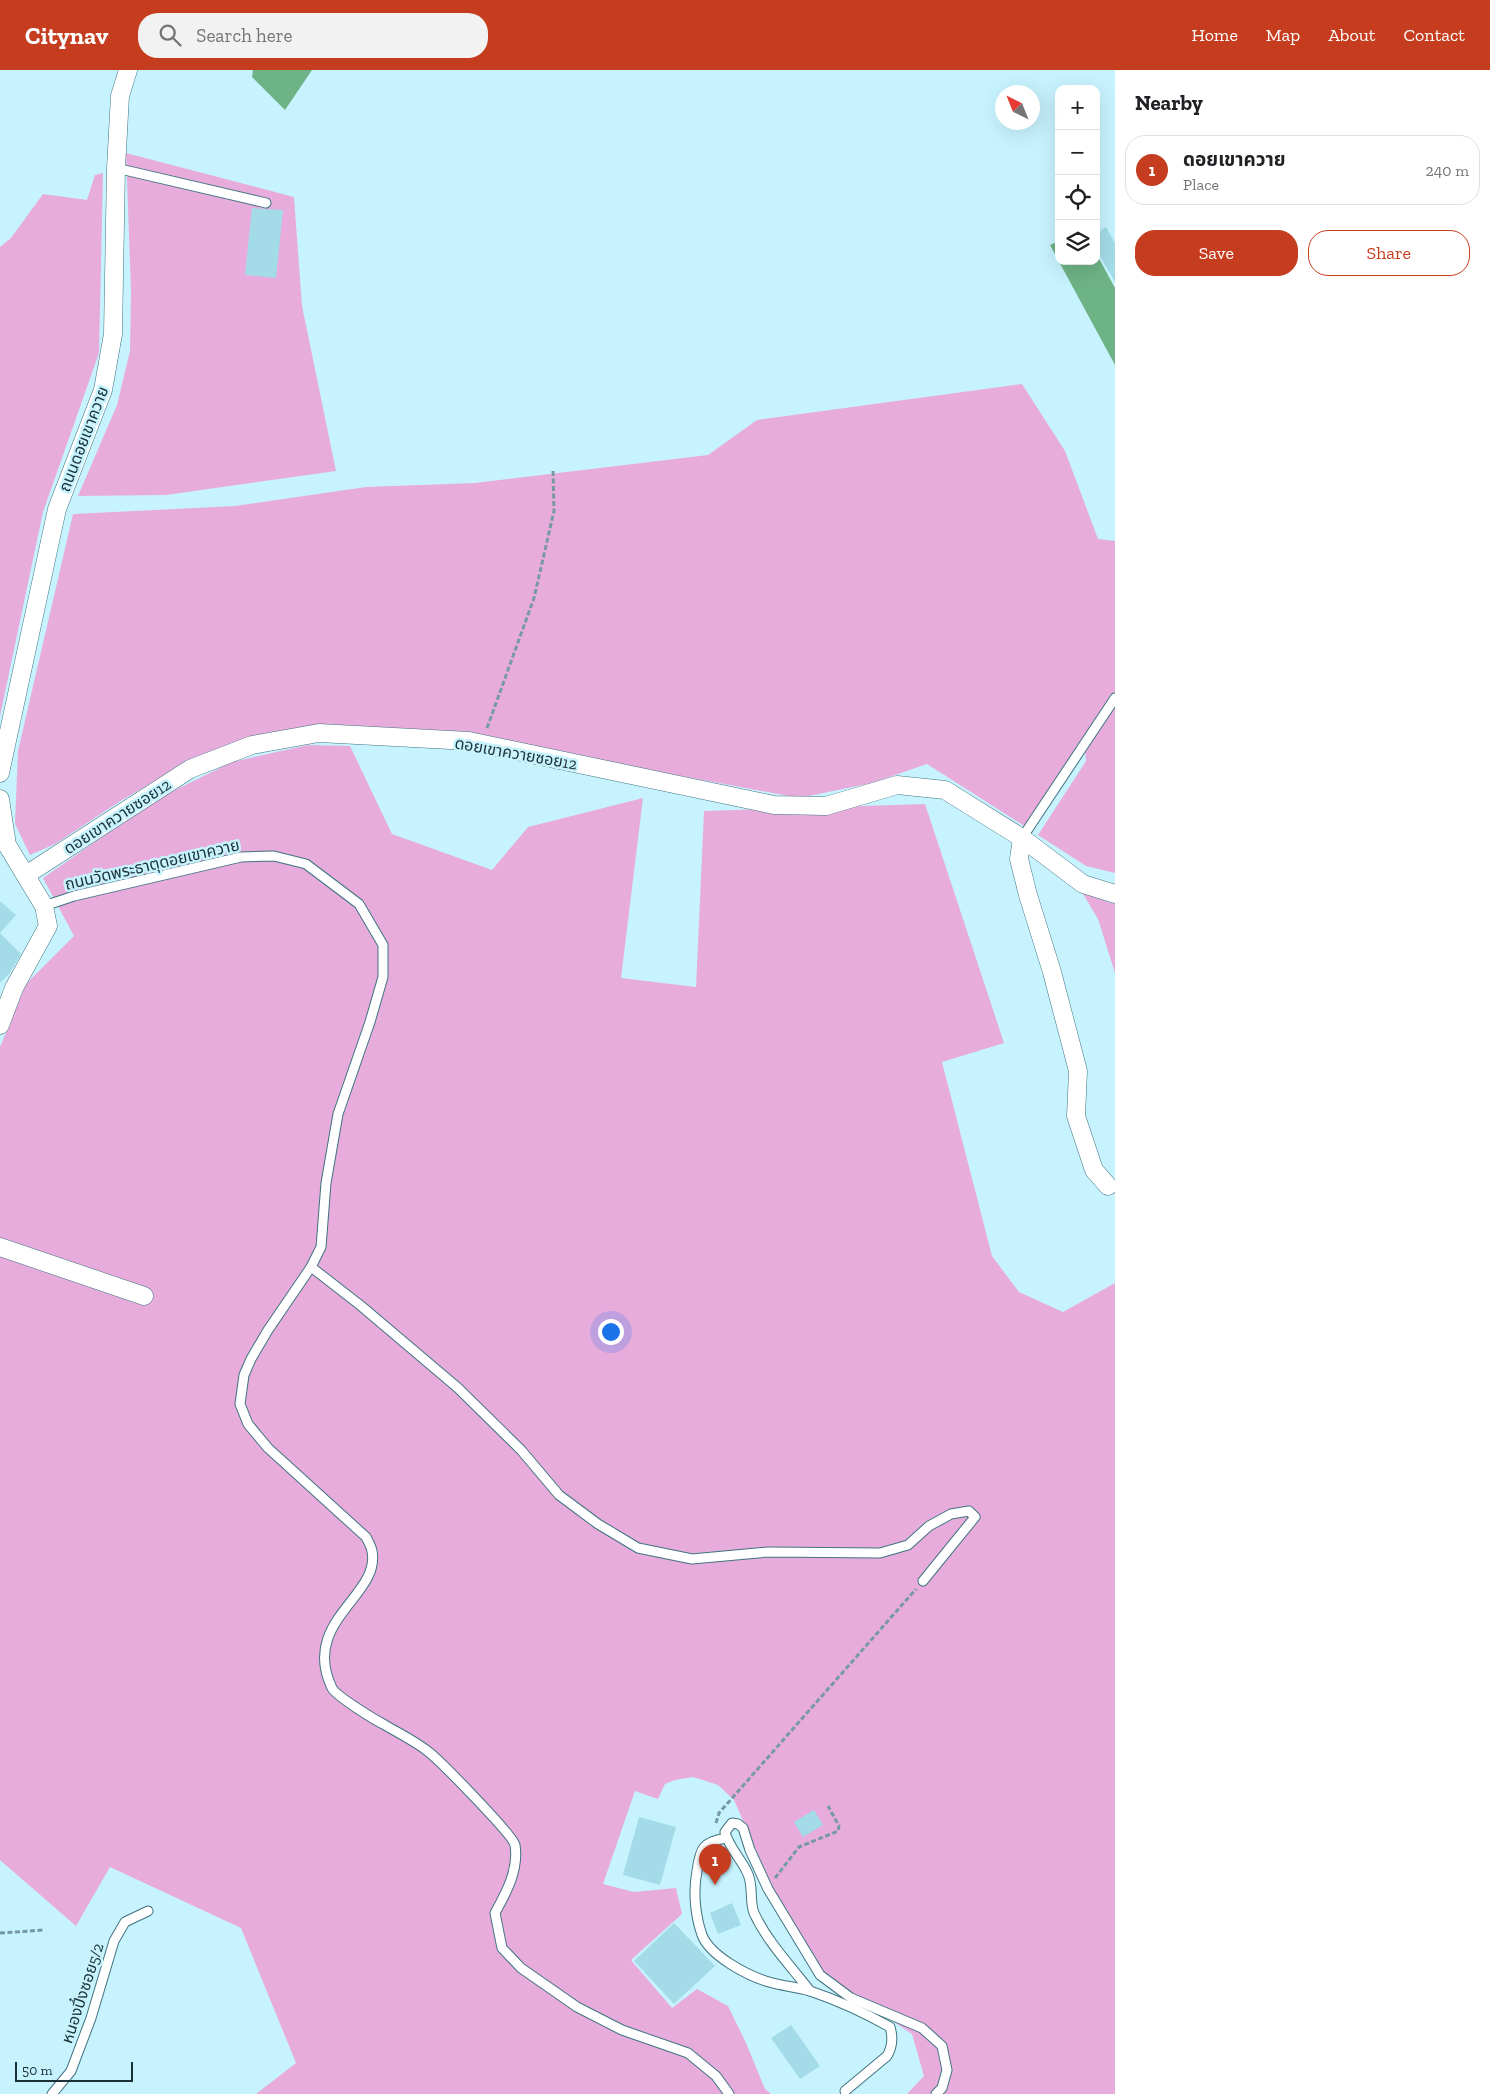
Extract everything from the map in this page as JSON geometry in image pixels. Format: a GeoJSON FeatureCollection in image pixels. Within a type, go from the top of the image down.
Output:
{"type":"FeatureCollection","features":[{"type":"Feature","properties":{"kind":"street","name":"ถนนดอยเขาควาย"},"geometry":{"type":"LineString","coordinates":[[0,773],[57,509],[103,390],[113,334],[116,168],[120,96],[128,70]]}},
{"type":"Feature","properties":{"kind":"street","name":"ดอยเขาควายซอย12"},"geometry":{"type":"LineString","coordinates":[[26,875],[190,769],[252,745],[319,733],[460,741],[481,744],[774,805],[826,806],[897,785],[945,790],[1022,838],[1083,884],[1115,894]]}},
{"type":"Feature","properties":{"kind":"street"},"geometry":{"type":"LineString","coordinates":[[0,799],[7,845],[44,906],[48,926],[7,991],[0,1025]]}},
{"type":"Feature","properties":{"kind":"street"},"geometry":{"type":"LineString","coordinates":[[1022,838],[1019,859],[1078,1071],[1076,1116],[1094,1170],[1108,1186]]}},
{"type":"Feature","properties":{"kind":"street"},"geometry":{"type":"LineString","coordinates":[[0,1247],[144,1296]]}},
{"type":"Feature","properties":{"kind":"lane"},"geometry":{"type":"LineString","coordinates":[[116,168],[266,203]]}},
{"type":"Feature","properties":{"kind":"lane"},"geometry":{"type":"LineString","coordinates":[[1022,838],[1115,698]]}},
{"type":"Feature","properties":{"kind":"lane","name":"ถนนวัดพระธาตุดอยเขาควาย"},"geometry":{"type":"LineString","coordinates":[[44,906],[74,896],[241,857],[274,856],[306,864],[359,904],[383,945],[383,977],[370,1022],[338,1114],[326,1183],[322,1247],[312,1267],[268,1330],[252,1359],[244,1375],[240,1404],[248,1424],[268,1448],[366,1537],[372,1550],[371,1571],[328,1636],[324,1660],[333,1690],[372,1718],[429,1752],[450,1771],[514,1843],[515,1863],[509,1886],[495,1913],[502,1948],[521,1968],[577,2007],[615,2026],[688,2053],[716,2076],[729,2094]]}},
{"type":"Feature","properties":{"kind":"lane"},"geometry":{"type":"LineString","coordinates":[[312,1267],[458,1388],[521,1450],[559,1495],[598,1524],[638,1548],[692,1559],[768,1552],[880,1553],[908,1545],[929,1526],[951,1514],[969,1511],[975,1517],[923,1581]]}},
{"type":"Feature","properties":{"kind":"lane"},"geometry":{"type":"LineString","coordinates":[[810,1991],[770,1942],[755,1914],[750,1901],[748,1873],[726,1838],[725,1832],[732,1823],[738,1824],[743,1828],[750,1850],[768,1888],[820,1975],[851,1998],[922,2028],[942,2046],[947,2070],[942,2088],[936,2094]]}},
{"type":"Feature","properties":{"kind":"lane"},"geometry":{"type":"LineString","coordinates":[[726,1838],[711,1841],[704,1847],[700,1856],[694,1885],[697,1914],[702,1936],[725,1961],[736,1969],[769,1982],[810,1991],[872,2017],[890,2027],[892,2041],[891,2049],[887,2056],[845,2091]]}},
{"type":"Feature","properties":{"kind":"lane","name":"หนองปึ๋งซอย5/2"},"geometry":{"type":"LineString","coordinates":[[52,2094],[71,2071],[91,2018],[114,1941],[125,1922],[148,1912]]}},
{"type":"Feature","properties":{"kind":"path"},"geometry":{"type":"LineString","coordinates":[[481,744],[534,598],[554,511],[553,470]]}},
{"type":"Feature","properties":{"kind":"path"},"geometry":{"type":"LineString","coordinates":[[719,1813],[923,1581]]}},
{"type":"Feature","properties":{"kind":"path"},"geometry":{"type":"LineString","coordinates":[[768,1888],[799,1847],[838,1831],[839,1826],[828,1806]]}},
{"type":"Feature","properties":{"kind":"path"},"geometry":{"type":"LineString","coordinates":[[0,1932],[44,1930]]}},
{"type":"Feature","properties":{"kind":"shaded area"},"geometry":{"type":"Polygon","coordinates":[[[253,70],[312,70],[285,110],[252,77],[253,70]]]}},
{"type":"Feature","properties":{"kind":"shaded area"},"geometry":{"type":"Polygon","coordinates":[[[126,153],[294,197],[302,306],[336,471],[166,495],[78,496],[117,405],[130,351],[131,290],[126,153]]]}},
{"type":"Feature","properties":{"kind":"shaded area"},"geometry":{"type":"Polygon","coordinates":[[[103,173],[99,353],[43,512],[0,716],[0,247],[11,238],[43,194],[87,200],[95,175],[103,173]]]}},
{"type":"Feature","properties":{"kind":"shaded area"},"geometry":{"type":"Polygon","coordinates":[[[1055,243],[1055,254],[1050,245],[1055,243]]]}},
{"type":"Feature","properties":{"kind":"shaded area"},"geometry":{"type":"Polygon","coordinates":[[[1100,260],[1115,288],[1115,365],[1061,265],[1100,265],[1100,260]]]}},
{"type":"Feature","properties":{"kind":"shaded area"},"geometry":{"type":"Polygon","coordinates":[[[1022,384],[1065,451],[1098,539],[1115,541],[1115,873],[1086,866],[1038,835],[1086,761],[1084,740],[1026,827],[927,764],[872,783],[799,798],[633,767],[355,728],[195,758],[122,800],[55,844],[30,855],[15,824],[18,751],[73,514],[235,506],[366,487],[475,483],[708,455],[757,420],[1022,384]]]}},
{"type":"Feature","properties":{"kind":"shaded area"},"geometry":{"type":"Polygon","coordinates":[[[308,745],[350,746],[392,834],[492,870],[528,827],[643,798],[621,978],[696,987],[704,811],[925,804],[1004,1043],[942,1062],[992,1256],[1019,1292],[1063,1312],[1115,1283],[1115,2094],[907,2094],[924,2076],[912,2034],[822,1974],[784,1915],[734,1800],[718,1785],[693,1777],[665,1784],[658,1799],[635,1791],[603,1884],[634,1892],[676,1888],[682,1914],[631,1960],[672,2008],[697,1989],[728,2006],[765,2089],[771,2094],[256,2094],[296,2063],[241,1928],[110,1867],[76,1926],[0,1860],[0,1047],[26,984],[74,936],[43,878],[157,799],[232,762],[308,745]]]}},
{"type":"Feature","properties":{"kind":"shaded area"},"geometry":{"type":"Polygon","coordinates":[[[1080,889],[1110,903],[1115,903],[1115,973],[1098,919],[1080,889]]]}},
{"type":"Feature","properties":{"kind":"building"},"geometry":{"type":"Polygon","coordinates":[[[252,208],[283,210],[276,278],[245,275],[252,208]]]}},
{"type":"Feature","properties":{"kind":"building"},"geometry":{"type":"Polygon","coordinates":[[[1106,227],[1115,243],[1115,282],[1100,256],[1100,231],[1106,227]]]}},
{"type":"Feature","properties":{"kind":"building"},"geometry":{"type":"Polygon","coordinates":[[[0,901],[16,915],[0,933],[0,901]]]}},
{"type":"Feature","properties":{"kind":"building"},"geometry":{"type":"Polygon","coordinates":[[[0,933],[21,954],[9,974],[0,983],[0,933]]]}},
{"type":"Feature","properties":{"kind":"building"},"geometry":{"type":"Polygon","coordinates":[[[814,1810],[823,1825],[803,1837],[794,1822],[814,1810]]]}},
{"type":"Feature","properties":{"kind":"building"},"geometry":{"type":"Polygon","coordinates":[[[639,1817],[676,1827],[660,1885],[623,1875],[639,1817]]]}},
{"type":"Feature","properties":{"kind":"building"},"geometry":{"type":"Polygon","coordinates":[[[732,1903],[741,1925],[718,1934],[710,1913],[732,1903]]]}},
{"type":"Feature","properties":{"kind":"building"},"geometry":{"type":"Polygon","coordinates":[[[674,1923],[715,1966],[674,2004],[634,1961],[674,1923]]]}},
{"type":"Feature","properties":{"kind":"building"},"geometry":{"type":"Polygon","coordinates":[[[791,2025],[820,2066],[800,2079],[771,2038],[791,2025]]]}},
{"type":"Feature","properties":{"kind":"place","name":"ดอยเขาควาย"},"geometry":{"type":"Point","coordinates":[715,1885]}}]}
